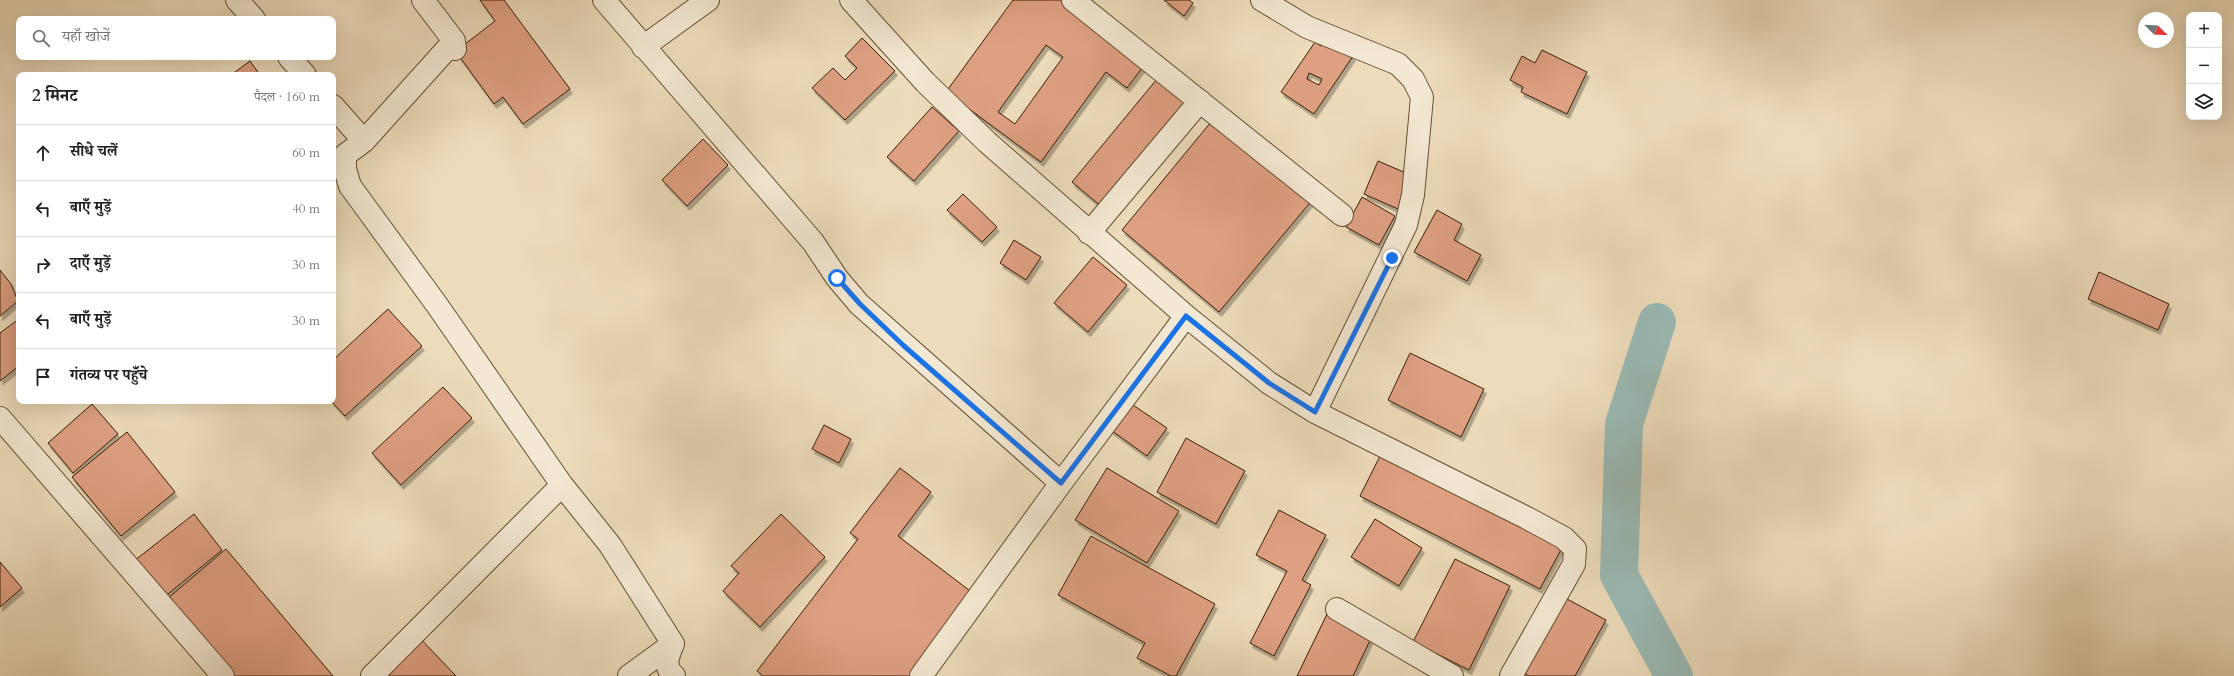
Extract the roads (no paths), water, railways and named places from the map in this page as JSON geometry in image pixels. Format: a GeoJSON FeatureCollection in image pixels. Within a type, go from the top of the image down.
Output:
{"type":"FeatureCollection","features":[{"type":"Feature","properties":{"kind":"street"},"geometry":{"type":"LineString","coordinates":[[237,0],[251,16]]}},
{"type":"Feature","properties":{"kind":"street"},"geometry":{"type":"LineString","coordinates":[[423,0],[454,45],[364,141],[345,155],[345,169],[350,186],[437,305],[562,485],[610,545],[673,644]]}},
{"type":"Feature","properties":{"kind":"street"},"geometry":{"type":"LineString","coordinates":[[604,0],[643,47],[813,242],[837,278],[860,304],[904,346],[1061,483]]}},
{"type":"Feature","properties":{"kind":"street"},"geometry":{"type":"LineString","coordinates":[[643,47],[708,0]]}},
{"type":"Feature","properties":{"kind":"street"},"geometry":{"type":"LineString","coordinates":[[851,0],[925,82],[987,142],[1089,233],[1186,316],[1269,383],[1315,412],[1564,538],[1575,549],[1574,564],[1511,676]]}},
{"type":"Feature","properties":{"kind":"street"},"geometry":{"type":"LineString","coordinates":[[1073,0],[1342,215]]}},
{"type":"Feature","properties":{"kind":"street"},"geometry":{"type":"LineString","coordinates":[[1262,0],[1307,27],[1398,64],[1413,79],[1422,97],[1413,195],[1406,225],[1315,412]]}},
{"type":"Feature","properties":{"kind":"street"},"geometry":{"type":"LineString","coordinates":[[291,60],[302,72]]}},
{"type":"Feature","properties":{"kind":"street"},"geometry":{"type":"LineString","coordinates":[[1089,233],[1200,101]]}},
{"type":"Feature","properties":{"kind":"street"},"geometry":{"type":"LineString","coordinates":[[336,109],[364,141]]}},
{"type":"Feature","properties":{"kind":"street"},"geometry":{"type":"LineString","coordinates":[[921,676],[1061,483],[1186,316]]}},
{"type":"Feature","properties":{"kind":"street"},"geometry":{"type":"LineString","coordinates":[[0,418],[223,676]]}},
{"type":"Feature","properties":{"kind":"street"},"geometry":{"type":"LineString","coordinates":[[372,676],[562,485]]}},
{"type":"Feature","properties":{"kind":"street"},"geometry":{"type":"LineString","coordinates":[[1337,609],[1452,676]]}},
{"type":"Feature","properties":{"kind":"street"},"geometry":{"type":"LineString","coordinates":[[629,676],[673,644]]}},
{"type":"Feature","properties":{"kind":"street"},"geometry":{"type":"LineString","coordinates":[[673,644],[666,660],[669,672],[674,676]]}},
{"type":"Feature","properties":{"kind":"waterway"},"geometry":{"type":"LineString","coordinates":[[1657,322],[1624,424],[1619,575],[1674,676]]}}]}
